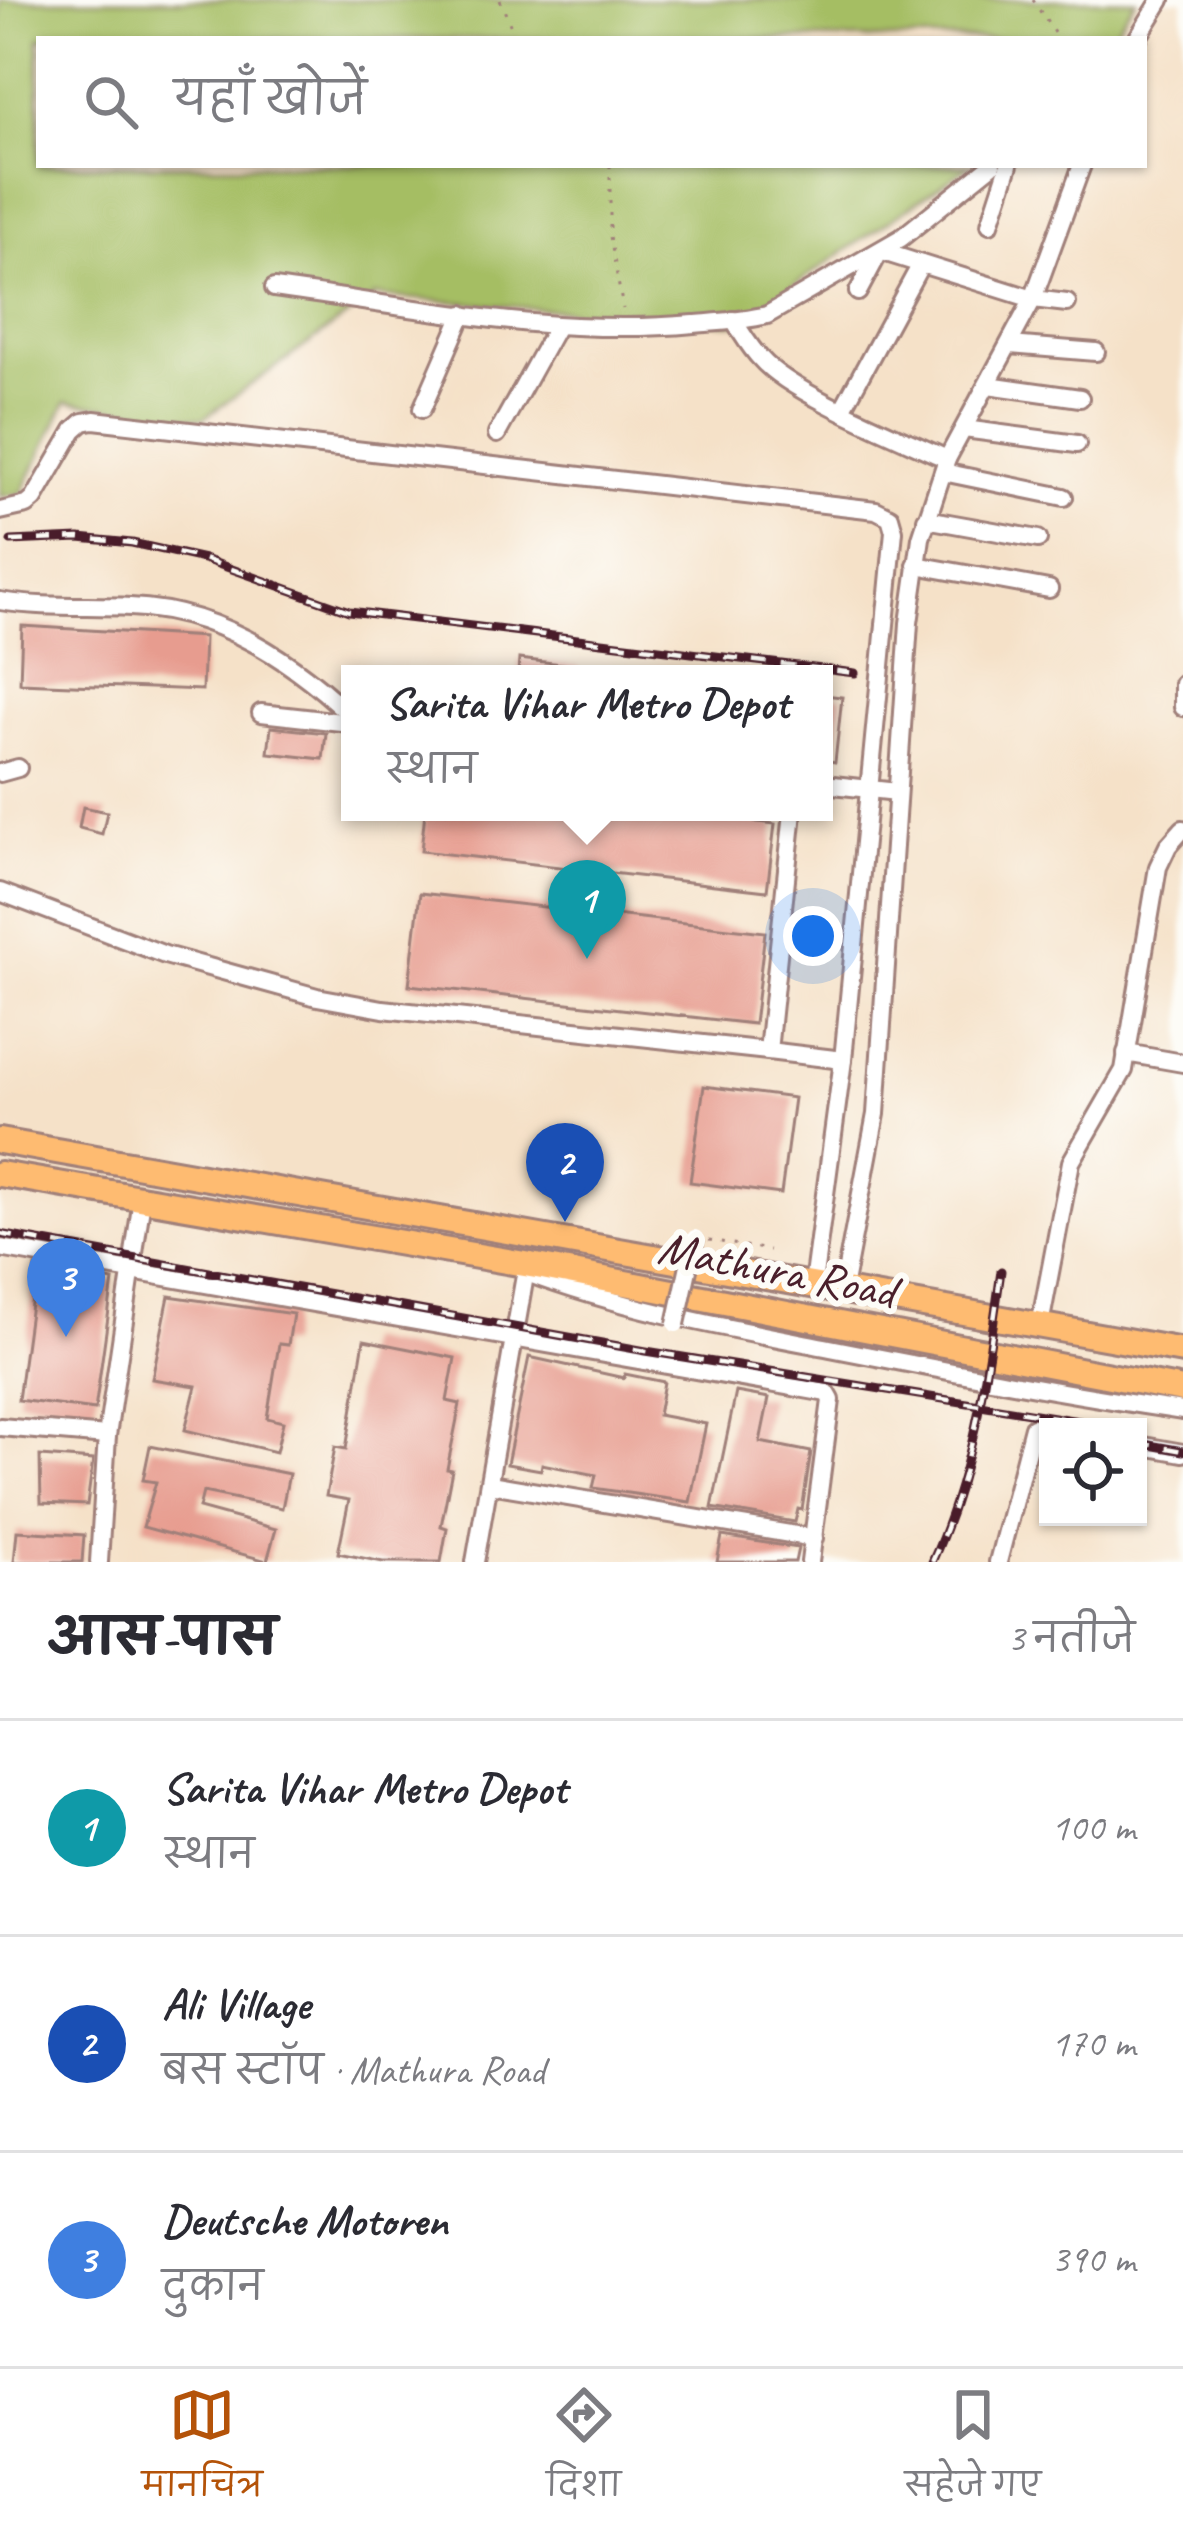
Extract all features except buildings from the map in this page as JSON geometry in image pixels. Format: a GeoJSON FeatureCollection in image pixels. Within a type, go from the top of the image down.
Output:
{"type":"FeatureCollection","features":[{"type":"Feature","properties":{"kind":"highway","name":"Mathura Road"},"geometry":{"type":"LineString","coordinates":[[0,1142],[1183,1351]]}},
{"type":"Feature","properties":{"kind":"highway","name":"Mathura Road"},"geometry":{"type":"LineString","coordinates":[[0,1174],[487,1257],[1183,1390]]}},
{"type":"Feature","properties":{"kind":"street"},"geometry":{"type":"LineString","coordinates":[[1139,36],[1161,0]]}},
{"type":"Feature","properties":{"kind":"street"},"geometry":{"type":"LineString","coordinates":[[274,288],[556,326],[628,328],[767,315],[880,251],[988,168]]}},
{"type":"Feature","properties":{"kind":"street"},"geometry":{"type":"LineString","coordinates":[[990,224],[1009,168]]}},
{"type":"Feature","properties":{"kind":"street"},"geometry":{"type":"LineString","coordinates":[[843,1289],[876,1114],[916,565],[945,466],[1033,299],[1081,168]]}},
{"type":"Feature","properties":{"kind":"street"},"geometry":{"type":"LineString","coordinates":[[880,251],[1033,299],[1066,303]]}},
{"type":"Feature","properties":{"kind":"street"},"geometry":{"type":"LineString","coordinates":[[858,292],[880,251]]}},
{"type":"Feature","properties":{"kind":"street"},"geometry":{"type":"LineString","coordinates":[[842,410],[921,263]]}},
{"type":"Feature","properties":{"kind":"street"},"geometry":{"type":"LineString","coordinates":[[422,409],[463,314]]}},
{"type":"Feature","properties":{"kind":"street"},"geometry":{"type":"LineString","coordinates":[[733,320],[763,362],[945,466],[1064,497]]}},
{"type":"Feature","properties":{"kind":"street"},"geometry":{"type":"LineString","coordinates":[[497,434],[556,326]]}},
{"type":"Feature","properties":{"kind":"street"},"geometry":{"type":"LineString","coordinates":[[1010,345],[1096,352]]}},
{"type":"Feature","properties":{"kind":"street"},"geometry":{"type":"LineString","coordinates":[[988,385],[1080,398]]}},
{"type":"Feature","properties":{"kind":"street"},"geometry":{"type":"LineString","coordinates":[[0,511],[34,500],[74,430],[94,420],[890,517],[894,531],[843,1060],[813,1284]]}},
{"type":"Feature","properties":{"kind":"street"},"geometry":{"type":"LineString","coordinates":[[964,429],[1077,444]]}},
{"type":"Feature","properties":{"kind":"street"},"geometry":{"type":"LineString","coordinates":[[926,519],[1038,539]]}},
{"type":"Feature","properties":{"kind":"street"},"geometry":{"type":"LineString","coordinates":[[916,565],[1048,589]]}},
{"type":"Feature","properties":{"kind":"street"},"geometry":{"type":"LineString","coordinates":[[0,601],[43,608],[131,607],[209,621],[266,650],[341,712]]}},
{"type":"Feature","properties":{"kind":"street"},"geometry":{"type":"LineString","coordinates":[[1183,684],[1183,706]]}},
{"type":"Feature","properties":{"kind":"street"},"geometry":{"type":"LineString","coordinates":[[261,713],[341,718]]}},
{"type":"Feature","properties":{"kind":"street"},"geometry":{"type":"LineString","coordinates":[[833,785],[897,792]]}},
{"type":"Feature","properties":{"kind":"street"},"geometry":{"type":"LineString","coordinates":[[767,1052],[792,821]]}},
{"type":"Feature","properties":{"kind":"street"},"geometry":{"type":"LineString","coordinates":[[1040,1325],[1071,1162],[1117,1088],[1157,867],[1183,829]]}},
{"type":"Feature","properties":{"kind":"street"},"geometry":{"type":"LineString","coordinates":[[0,892],[165,955],[317,997],[383,1009],[843,1060]]}},
{"type":"Feature","properties":{"kind":"street"},"geometry":{"type":"LineString","coordinates":[[1126,1053],[1183,1063]]}},
{"type":"Feature","properties":{"kind":"street"},"geometry":{"type":"LineString","coordinates":[[99,1562],[107,1436],[142,1199]]}},
{"type":"Feature","properties":{"kind":"street"},"geometry":{"type":"LineString","coordinates":[[676,1324],[695,1238]]}},
{"type":"Feature","properties":{"kind":"street"},"geometry":{"type":"LineString","coordinates":[[0,1248],[827,1393],[831,1400],[810,1562]]}},
{"type":"Feature","properties":{"kind":"street"},"geometry":{"type":"LineString","coordinates":[[475,1562],[526,1268],[597,1300],[678,1318],[1064,1394],[1183,1411]]}},
{"type":"Feature","properties":{"kind":"street"},"geometry":{"type":"LineString","coordinates":[[0,1427],[107,1436]]}},
{"type":"Feature","properties":{"kind":"street"},"geometry":{"type":"LineString","coordinates":[[998,1562],[1034,1427],[1039,1428]]}},
{"type":"Feature","properties":{"kind":"street"},"geometry":{"type":"LineString","coordinates":[[1147,1447],[1183,1453]]}},
{"type":"Feature","properties":{"kind":"street"},"geometry":{"type":"LineString","coordinates":[[490,1484],[814,1538]]}},
{"type":"Feature","properties":{"kind":"path"},"geometry":{"type":"LineString","coordinates":[[500,0],[515,36]]}},
{"type":"Feature","properties":{"kind":"path"},"geometry":{"type":"LineString","coordinates":[[1033,0],[1056,36]]}},
{"type":"Feature","properties":{"kind":"path"},"geometry":{"type":"LineString","coordinates":[[610,168],[610,236],[628,328]]}},
{"type":"Feature","properties":{"kind":"path"},"geometry":{"type":"LineString","coordinates":[[695,1238],[769,1250]]}},
{"type":"Feature","properties":{"kind":"green space"},"geometry":{"type":"Polygon","coordinates":[[[0,0],[1136,0],[1111,36],[36,36],[36,168],[967,168],[738,324],[375,296],[203,419],[66,402],[22,493],[0,497],[0,0]]]}},
{"type":"Feature","properties":{"kind":"railway"},"geometry":{"type":"LineString","coordinates":[[11,541],[79,538],[132,543],[204,559],[349,611],[790,665]]}},
{"type":"Feature","properties":{"kind":"railway"},"geometry":{"type":"LineString","coordinates":[[833,670],[855,673]]}},
{"type":"Feature","properties":{"kind":"railway"},"geometry":{"type":"LineString","coordinates":[[0,1234],[646,1351],[1060,1418]]}},
{"type":"Feature","properties":{"kind":"railway"},"geometry":{"type":"LineString","coordinates":[[932,1562],[969,1456],[1001,1271]]}},
{"type":"Feature","properties":{"kind":"railway"},"geometry":{"type":"LineString","coordinates":[[1147,1445],[1183,1451]]}},
{"type":"Feature","properties":{"kind":"place","name":"Sarita Vihar Metro Depot"},"geometry":{"type":"Point","coordinates":[587,959]}},
{"type":"Feature","properties":{"kind":"place","name":"Ali Village"},"geometry":{"type":"Point","coordinates":[565,1222]}},
{"type":"Feature","properties":{"kind":"place","name":"Deutsche Motoren"},"geometry":{"type":"Point","coordinates":[66,1337]}}]}
